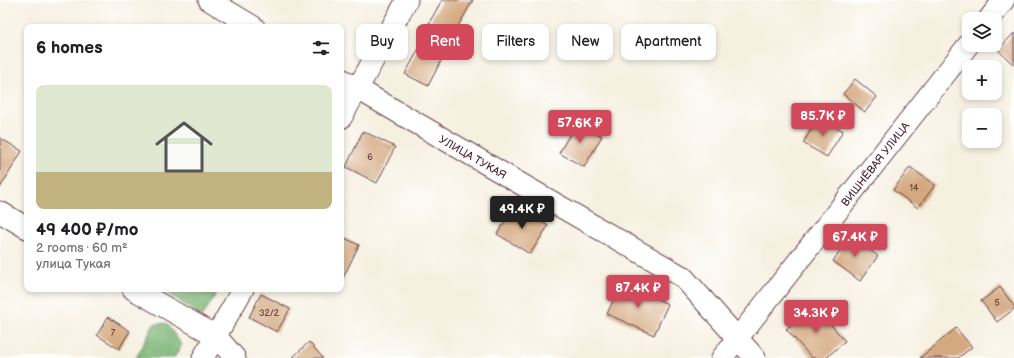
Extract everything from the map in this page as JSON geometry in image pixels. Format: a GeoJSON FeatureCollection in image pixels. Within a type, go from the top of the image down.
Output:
{"type":"FeatureCollection","features":[{"type":"Feature","properties":{"kind":"street"},"geometry":{"type":"LineString","coordinates":[[209,0],[249,24]]}},
{"type":"Feature","properties":{"kind":"street"},"geometry":{"type":"LineString","coordinates":[[344,105],[349,84],[407,0]]}},
{"type":"Feature","properties":{"kind":"street"},"geometry":{"type":"LineString","coordinates":[[995,12],[1004,0]]}},
{"type":"Feature","properties":{"kind":"street","name":"ВИШНЁВАЯ УЛИЦА"},"geometry":{"type":"LineString","coordinates":[[722,358],[963,52]]}},
{"type":"Feature","properties":{"kind":"street","name":"УЛИЦА ТУКАЯ"},"geometry":{"type":"LineString","coordinates":[[349,84],[682,277],[755,358]]}},
{"type":"Feature","properties":{"kind":"street"},"geometry":{"type":"LineString","coordinates":[[0,212],[24,226]]}},
{"type":"Feature","properties":{"kind":"street"},"geometry":{"type":"LineString","coordinates":[[138,292],[216,336],[235,358]]}},
{"type":"Feature","properties":{"kind":"street"},"geometry":{"type":"LineString","coordinates":[[203,358],[241,292]]}},
{"type":"Feature","properties":{"kind":"green space"},"geometry":{"type":"Polygon","coordinates":[[[167,292],[217,292],[202,317],[167,292]]]}},
{"type":"Feature","properties":{"kind":"green space"},"geometry":{"type":"Polygon","coordinates":[[[166,323],[182,345],[174,358],[136,358],[154,324],[166,323]]]}},
{"type":"Feature","properties":{"kind":"building"},"geometry":{"type":"Polygon","coordinates":[[[442,0],[473,0],[459,24],[429,23],[442,0]]]}},
{"type":"Feature","properties":{"kind":"building"},"geometry":{"type":"Polygon","coordinates":[[[1014,33],[1014,65],[1000,52],[1002,52],[1002,46],[1014,33]]]}},
{"type":"Feature","properties":{"kind":"building"},"geometry":{"type":"Polygon","coordinates":[[[416,54],[416,60],[441,60],[428,86],[405,74],[416,54]]]}},
{"type":"Feature","properties":{"kind":"building"},"geometry":{"type":"Polygon","coordinates":[[[855,79],[877,97],[865,112],[843,94],[855,79]]]}},
{"type":"Feature","properties":{"kind":"building"},"geometry":{"type":"Polygon","coordinates":[[[819,117],[843,131],[827,157],[803,143],[819,117]]]}},
{"type":"Feature","properties":{"kind":"building"},"geometry":{"type":"Polygon","coordinates":[[[577,122],[602,136],[584,167],[559,153],[577,122]]]}},
{"type":"Feature","properties":{"kind":"building"},"geometry":{"type":"Polygon","coordinates":[[[363,131],[395,147],[377,183],[346,167],[363,131]]]}},
{"type":"Feature","properties":{"kind":"building"},"geometry":{"type":"Polygon","coordinates":[[[0,138],[22,151],[0,188],[0,138]]]}},
{"type":"Feature","properties":{"kind":"building"},"geometry":{"type":"Polygon","coordinates":[[[910,167],[935,185],[918,208],[893,190],[910,167]]]}},
{"type":"Feature","properties":{"kind":"building"},"geometry":{"type":"Polygon","coordinates":[[[515,205],[548,226],[530,254],[497,234],[515,205]]]}},
{"type":"Feature","properties":{"kind":"building"},"geometry":{"type":"Polygon","coordinates":[[[850,236],[878,256],[860,281],[833,261],[850,236]]]}},
{"type":"Feature","properties":{"kind":"building"},"geometry":{"type":"Polygon","coordinates":[[[344,238],[359,245],[344,276],[344,238]]]}},
{"type":"Feature","properties":{"kind":"building"},"geometry":{"type":"Polygon","coordinates":[[[621,283],[668,304],[654,335],[607,314],[621,283]]]}},
{"type":"Feature","properties":{"kind":"building"},"geometry":{"type":"Polygon","coordinates":[[[1000,287],[1014,306],[1014,309],[997,322],[981,301],[1000,287]]]}},
{"type":"Feature","properties":{"kind":"building"},"geometry":{"type":"Polygon","coordinates":[[[261,294],[290,309],[277,332],[249,317],[261,294]]]}},
{"type":"Feature","properties":{"kind":"building"},"geometry":{"type":"Polygon","coordinates":[[[814,305],[845,341],[826,358],[812,358],[786,329],[814,305]]]}},
{"type":"Feature","properties":{"kind":"building"},"geometry":{"type":"Polygon","coordinates":[[[108,317],[130,331],[119,349],[97,335],[108,317]]]}},
{"type":"Feature","properties":{"kind":"building"},"geometry":{"type":"Polygon","coordinates":[[[956,328],[972,347],[958,358],[920,358],[956,328]]]}},
{"type":"Feature","properties":{"kind":"building"},"geometry":{"type":"Polygon","coordinates":[[[309,342],[323,358],[292,358],[309,342]]]}}]}
